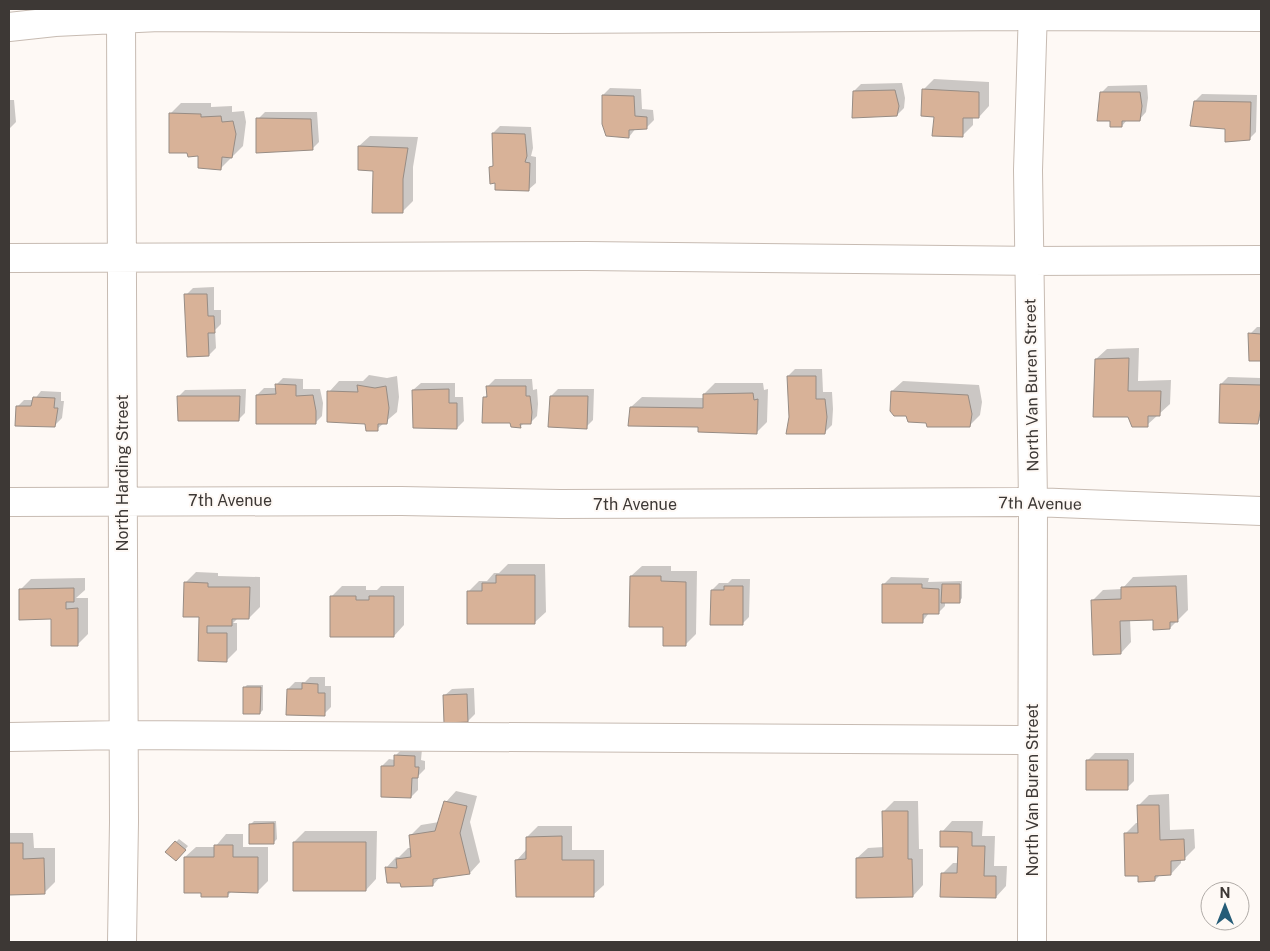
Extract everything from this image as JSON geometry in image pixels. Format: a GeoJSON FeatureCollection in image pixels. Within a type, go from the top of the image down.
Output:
{"type":"FeatureCollection","features":[{"type":"Feature","properties":{"kind":"street"},"geometry":{"type":"LineString","coordinates":[[9,27],[115,13],[1033,12],[1261,17]]}},
{"type":"Feature","properties":{"kind":"street","name":"North Van Buren Street"},"geometry":{"type":"LineString","coordinates":[[1032,942],[1033,502],[1028,170],[1033,12]]}},
{"type":"Feature","properties":{"kind":"street","name":"North Harding Street"},"geometry":{"type":"LineString","coordinates":[[115,13],[123,258],[122,502],[124,735],[122,942]]}},
{"type":"Feature","properties":{"kind":"street"},"geometry":{"type":"LineString","coordinates":[[9,258],[596,256],[1030,261],[1261,260]]}},
{"type":"Feature","properties":{"kind":"street","name":"7th Avenue"},"geometry":{"type":"LineString","coordinates":[[9,502],[401,500],[579,504],[1033,502],[1261,511]]}},
{"type":"Feature","properties":{"kind":"street"},"geometry":{"type":"LineString","coordinates":[[9,737],[124,735],[1032,740]]}},
{"type":"Feature","properties":{"kind":"building"},"geometry":{"type":"Polygon","coordinates":[[[922,89],[979,92],[979,118],[963,118],[963,137],[932,136],[934,117],[921,116],[922,89]]]}},
{"type":"Feature","properties":{"kind":"building"},"geometry":{"type":"Polygon","coordinates":[[[895,90],[899,106],[897,116],[852,118],[853,91],[895,90]]]}},
{"type":"Feature","properties":{"kind":"building"},"geometry":{"type":"Polygon","coordinates":[[[1100,92],[1140,92],[1142,106],[1140,121],[1122,121],[1122,127],[1110,127],[1110,121],[1097,121],[1100,92]]]}},
{"type":"Feature","properties":{"kind":"building"},"geometry":{"type":"Polygon","coordinates":[[[602,95],[634,96],[635,116],[647,117],[647,129],[629,130],[629,138],[606,136],[602,124],[602,95]]]}},
{"type":"Feature","properties":{"kind":"building"},"geometry":{"type":"Polygon","coordinates":[[[1194,101],[1251,102],[1250,140],[1225,142],[1225,129],[1190,126],[1194,101]]]}},
{"type":"Feature","properties":{"kind":"building"},"geometry":{"type":"Polygon","coordinates":[[[169,113],[201,114],[201,117],[221,116],[222,122],[233,121],[236,134],[232,158],[222,157],[221,170],[198,168],[198,156],[188,157],[187,153],[169,153],[169,113]]]}},
{"type":"Feature","properties":{"kind":"building"},"geometry":{"type":"Polygon","coordinates":[[[256,118],[311,119],[313,150],[256,153],[256,118]]]}},
{"type":"Feature","properties":{"kind":"building"},"geometry":{"type":"Polygon","coordinates":[[[492,133],[525,134],[527,156],[525,162],[530,163],[529,191],[495,190],[495,183],[490,184],[489,167],[493,166],[492,133]]]}},
{"type":"Feature","properties":{"kind":"building"},"geometry":{"type":"Polygon","coordinates":[[[358,146],[408,148],[403,179],[403,213],[372,213],[373,171],[358,170],[358,146]]]}},
{"type":"Feature","properties":{"kind":"building"},"geometry":{"type":"Polygon","coordinates":[[[184,294],[207,294],[208,316],[214,316],[215,333],[208,333],[209,356],[187,357],[184,294]]]}},
{"type":"Feature","properties":{"kind":"building"},"geometry":{"type":"Polygon","coordinates":[[[1248,333],[1261,334],[1261,361],[1249,361],[1248,333]]]}},
{"type":"Feature","properties":{"kind":"building"},"geometry":{"type":"Polygon","coordinates":[[[1129,358],[1128,391],[1161,391],[1160,416],[1148,416],[1148,427],[1132,427],[1128,417],[1093,417],[1095,359],[1129,358]]]}},
{"type":"Feature","properties":{"kind":"building"},"geometry":{"type":"Polygon","coordinates":[[[787,376],[816,376],[816,399],[825,399],[827,417],[825,434],[786,434],[789,417],[787,376]]]}},
{"type":"Feature","properties":{"kind":"building"},"geometry":{"type":"Polygon","coordinates":[[[275,384],[296,385],[296,396],[313,395],[316,424],[256,424],[256,395],[276,394],[275,384]]]}},
{"type":"Feature","properties":{"kind":"building"},"geometry":{"type":"Polygon","coordinates":[[[1220,384],[1261,385],[1261,407],[1258,424],[1219,423],[1220,384]]]}},
{"type":"Feature","properties":{"kind":"building"},"geometry":{"type":"Polygon","coordinates":[[[357,385],[375,388],[386,386],[389,408],[387,424],[378,424],[378,431],[366,431],[365,424],[327,422],[327,391],[358,392],[357,385]]]}},
{"type":"Feature","properties":{"kind":"building"},"geometry":{"type":"Polygon","coordinates":[[[486,386],[526,386],[526,396],[530,396],[531,424],[520,424],[521,428],[511,427],[510,423],[482,423],[483,397],[487,397],[486,386]]]}},
{"type":"Feature","properties":{"kind":"building"},"geometry":{"type":"Polygon","coordinates":[[[449,389],[449,403],[457,403],[457,429],[413,428],[412,390],[449,389]]]}},
{"type":"Feature","properties":{"kind":"building"},"geometry":{"type":"Polygon","coordinates":[[[891,391],[968,395],[972,414],[970,427],[927,427],[926,423],[908,422],[906,416],[894,416],[890,411],[891,391]]]}},
{"type":"Feature","properties":{"kind":"building"},"geometry":{"type":"Polygon","coordinates":[[[753,393],[754,400],[758,399],[757,434],[698,432],[698,427],[628,426],[630,407],[703,408],[703,394],[753,393]]]}},
{"type":"Feature","properties":{"kind":"building"},"geometry":{"type":"Polygon","coordinates":[[[177,396],[240,396],[239,421],[178,421],[177,396]]]}},
{"type":"Feature","properties":{"kind":"building"},"geometry":{"type":"Polygon","coordinates":[[[550,396],[588,396],[587,429],[548,427],[550,396]]]}},
{"type":"Feature","properties":{"kind":"building"},"geometry":{"type":"Polygon","coordinates":[[[33,397],[55,398],[54,408],[58,408],[55,427],[15,426],[16,406],[31,406],[33,397]]]}},
{"type":"Feature","properties":{"kind":"building"},"geometry":{"type":"Polygon","coordinates":[[[496,575],[535,575],[535,624],[467,624],[467,591],[482,591],[482,583],[496,583],[496,575]]]}},
{"type":"Feature","properties":{"kind":"building"},"geometry":{"type":"Polygon","coordinates":[[[630,576],[661,576],[661,581],[686,582],[686,646],[663,646],[663,627],[629,627],[630,576]]]}},
{"type":"Feature","properties":{"kind":"building"},"geometry":{"type":"Polygon","coordinates":[[[184,582],[208,583],[208,587],[250,587],[249,619],[232,619],[232,626],[207,626],[207,633],[227,633],[227,662],[198,661],[199,617],[183,617],[184,582]]]}},
{"type":"Feature","properties":{"kind":"building"},"geometry":{"type":"Polygon","coordinates":[[[882,584],[922,584],[922,588],[939,589],[939,614],[923,614],[923,623],[882,623],[882,584]]]}},
{"type":"Feature","properties":{"kind":"building"},"geometry":{"type":"Polygon","coordinates":[[[942,584],[960,584],[960,603],[941,603],[942,584]]]}},
{"type":"Feature","properties":{"kind":"building"},"geometry":{"type":"Polygon","coordinates":[[[724,586],[743,586],[743,625],[710,625],[711,590],[724,590],[724,586]]]}},
{"type":"Feature","properties":{"kind":"building"},"geometry":{"type":"Polygon","coordinates":[[[1176,586],[1178,622],[1170,622],[1170,629],[1153,630],[1153,620],[1120,621],[1121,654],[1093,655],[1091,600],[1121,599],[1121,587],[1176,586]]]}},
{"type":"Feature","properties":{"kind":"building"},"geometry":{"type":"Polygon","coordinates":[[[74,588],[74,602],[66,602],[66,609],[78,608],[78,646],[51,646],[51,619],[19,620],[19,589],[74,588]]]}},
{"type":"Feature","properties":{"kind":"building"},"geometry":{"type":"Polygon","coordinates":[[[330,596],[356,596],[356,600],[369,600],[369,596],[394,596],[394,637],[330,637],[330,596]]]}},
{"type":"Feature","properties":{"kind":"building"},"geometry":{"type":"Polygon","coordinates":[[[302,683],[318,684],[318,693],[325,693],[325,716],[286,715],[287,689],[302,689],[302,683]]]}},
{"type":"Feature","properties":{"kind":"building"},"geometry":{"type":"Polygon","coordinates":[[[243,687],[261,687],[260,714],[243,714],[243,687]]]}},
{"type":"Feature","properties":{"kind":"building"},"geometry":{"type":"Polygon","coordinates":[[[467,694],[468,722],[444,723],[443,695],[467,694]]]}},
{"type":"Feature","properties":{"kind":"building"},"geometry":{"type":"Polygon","coordinates":[[[394,755],[415,756],[415,767],[419,767],[418,778],[412,778],[411,798],[381,797],[381,766],[394,766],[394,755]]]}},
{"type":"Feature","properties":{"kind":"building"},"geometry":{"type":"Polygon","coordinates":[[[1086,760],[1128,760],[1128,790],[1086,790],[1086,760]]]}},
{"type":"Feature","properties":{"kind":"building"},"geometry":{"type":"Polygon","coordinates":[[[444,801],[467,806],[460,833],[470,874],[433,879],[433,886],[401,887],[400,883],[387,883],[385,867],[397,868],[396,859],[411,857],[409,835],[435,831],[444,801]]]}},
{"type":"Feature","properties":{"kind":"building"},"geometry":{"type":"Polygon","coordinates":[[[1137,805],[1159,805],[1160,840],[1184,839],[1185,860],[1171,861],[1171,875],[1155,876],[1155,881],[1138,882],[1138,876],[1125,876],[1124,833],[1138,833],[1137,805]]]}},
{"type":"Feature","properties":{"kind":"building"},"geometry":{"type":"Polygon","coordinates":[[[882,811],[908,811],[908,859],[912,859],[913,897],[856,898],[856,858],[883,857],[882,811]]]}},
{"type":"Feature","properties":{"kind":"building"},"geometry":{"type":"Polygon","coordinates":[[[274,823],[274,844],[249,844],[249,824],[274,823]]]}},
{"type":"Feature","properties":{"kind":"building"},"geometry":{"type":"Polygon","coordinates":[[[940,831],[972,832],[972,846],[985,846],[984,876],[996,876],[996,898],[940,897],[941,873],[957,873],[958,847],[940,847],[940,831]]]}},
{"type":"Feature","properties":{"kind":"building"},"geometry":{"type":"Polygon","coordinates":[[[562,836],[562,860],[594,860],[594,897],[516,897],[515,860],[526,859],[526,837],[562,836]]]}},
{"type":"Feature","properties":{"kind":"building"},"geometry":{"type":"Polygon","coordinates":[[[175,841],[186,850],[176,861],[165,852],[175,841]]]}},
{"type":"Feature","properties":{"kind":"building"},"geometry":{"type":"Polygon","coordinates":[[[293,842],[366,842],[366,891],[293,891],[293,842]]]}},
{"type":"Feature","properties":{"kind":"building"},"geometry":{"type":"Polygon","coordinates":[[[9,843],[23,843],[23,859],[44,858],[45,894],[9,895],[9,843]]]}},
{"type":"Feature","properties":{"kind":"building"},"geometry":{"type":"Polygon","coordinates":[[[214,845],[233,845],[233,857],[258,857],[258,893],[228,892],[228,897],[201,897],[201,893],[184,893],[184,857],[214,857],[214,845]]]}}]}
